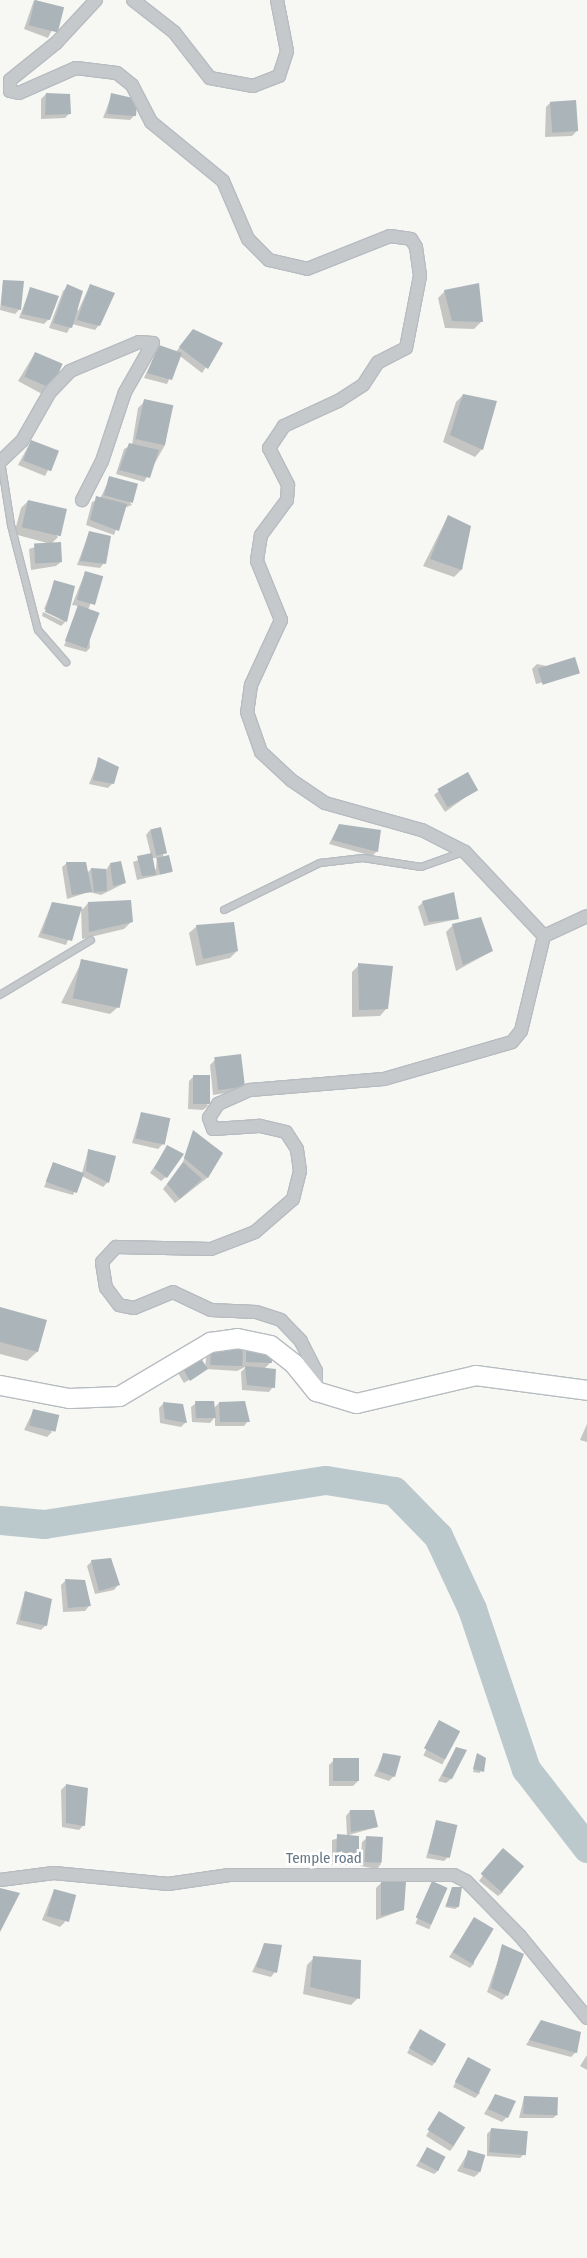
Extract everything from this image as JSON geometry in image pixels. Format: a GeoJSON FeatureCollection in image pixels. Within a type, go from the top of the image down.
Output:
{"type":"FeatureCollection","features":[{"type":"Feature","properties":{"kind":"main road"},"geometry":{"type":"LineString","coordinates":[[0,1385],[69,1398],[119,1396],[210,1342],[237,1338],[270,1344],[316,1391],[356,1403],[476,1375],[587,1390]]}},
{"type":"Feature","properties":{"kind":"street"},"geometry":{"type":"LineString","coordinates":[[96,0],[56,43],[10,80],[5,94],[19,93],[76,68],[118,73],[132,86],[151,122],[223,181],[248,239],[269,260],[308,269],[390,236],[410,239],[416,247],[420,276],[406,348],[378,362],[362,385],[338,401],[284,426],[269,448],[288,485],[287,500],[261,535],[257,562],[281,620],[251,685],[247,712],[261,752],[291,780],[325,803],[422,830],[466,852],[544,936]]}},
{"type":"Feature","properties":{"kind":"street"},"geometry":{"type":"LineString","coordinates":[[133,0],[174,32],[210,78],[253,86],[279,76],[287,51],[277,0]]}},
{"type":"Feature","properties":{"kind":"street"},"geometry":{"type":"LineString","coordinates":[[1,461],[22,441],[50,392],[70,371],[138,342],[153,343],[126,392],[102,461],[82,500]]}},
{"type":"Feature","properties":{"kind":"street"},"geometry":{"type":"LineString","coordinates":[[544,936],[587,916]]}},
{"type":"Feature","properties":{"kind":"street"},"geometry":{"type":"LineString","coordinates":[[316,1391],[316,1371],[302,1342],[281,1320],[256,1312],[212,1310],[173,1292],[134,1308],[119,1305],[106,1288],[102,1262],[116,1247],[211,1249],[255,1232],[293,1199],[300,1171],[297,1149],[286,1132],[268,1128],[213,1129],[209,1118],[218,1104],[250,1090],[384,1079],[512,1042],[521,1031],[544,936]]}},
{"type":"Feature","properties":{"kind":"street","name":"Temple road"},"geometry":{"type":"LineString","coordinates":[[0,1880],[54,1873],[168,1884],[229,1875],[454,1875],[466,1881],[520,1936],[587,2018]]}},
{"type":"Feature","properties":{"kind":"lane"},"geometry":{"type":"LineString","coordinates":[[1,461],[11,525],[38,630],[66,662]]}},
{"type":"Feature","properties":{"kind":"lane"},"geometry":{"type":"LineString","coordinates":[[224,910],[320,863],[363,858],[421,867],[466,852]]}},
{"type":"Feature","properties":{"kind":"lane"},"geometry":{"type":"LineString","coordinates":[[0,995],[90,940]]}},
{"type":"Feature","properties":{"kind":"building"},"geometry":{"type":"Polygon","coordinates":[[[35,0],[64,7],[58,32],[29,25],[35,0]]]}},
{"type":"Feature","properties":{"kind":"building"},"geometry":{"type":"Polygon","coordinates":[[[46,93],[70,94],[71,114],[45,115],[46,93]]]}},
{"type":"Feature","properties":{"kind":"building"},"geometry":{"type":"Polygon","coordinates":[[[111,93],[137,99],[136,116],[107,114],[111,93]]]}},
{"type":"Feature","properties":{"kind":"building"},"geometry":{"type":"Polygon","coordinates":[[[576,100],[578,131],[552,133],[550,102],[576,100]]]}},
{"type":"Feature","properties":{"kind":"building"},"geometry":{"type":"Polygon","coordinates":[[[3,280],[24,281],[21,310],[1,305],[3,280]]]}},
{"type":"Feature","properties":{"kind":"building"},"geometry":{"type":"Polygon","coordinates":[[[479,283],[483,322],[452,321],[444,290],[479,283]]]}},
{"type":"Feature","properties":{"kind":"building"},"geometry":{"type":"Polygon","coordinates":[[[67,284],[83,291],[72,328],[53,323],[67,284]]]}},
{"type":"Feature","properties":{"kind":"building"},"geometry":{"type":"Polygon","coordinates":[[[90,284],[115,293],[100,326],[77,320],[90,284]]]}},
{"type":"Feature","properties":{"kind":"building"},"geometry":{"type":"Polygon","coordinates":[[[30,287],[59,296],[50,320],[22,314],[30,287]]]}},
{"type":"Feature","properties":{"kind":"building"},"geometry":{"type":"Polygon","coordinates":[[[193,329],[223,343],[208,369],[179,347],[193,329]]]}},
{"type":"Feature","properties":{"kind":"building"},"geometry":{"type":"Polygon","coordinates":[[[159,345],[182,353],[172,380],[147,373],[159,345]]]}},
{"type":"Feature","properties":{"kind":"building"},"geometry":{"type":"Polygon","coordinates":[[[35,352],[63,364],[52,389],[24,377],[35,352]]]}},
{"type":"Feature","properties":{"kind":"building"},"geometry":{"type":"Polygon","coordinates":[[[463,394],[497,401],[483,450],[450,435],[463,394]]]}},
{"type":"Feature","properties":{"kind":"building"},"geometry":{"type":"Polygon","coordinates":[[[144,399],[173,405],[165,445],[135,439],[144,399]]]}},
{"type":"Feature","properties":{"kind":"building"},"geometry":{"type":"Polygon","coordinates":[[[31,440],[59,451],[51,471],[23,461],[31,440]]]}},
{"type":"Feature","properties":{"kind":"building"},"geometry":{"type":"Polygon","coordinates":[[[129,443],[159,450],[150,478],[119,470],[129,443]]]}},
{"type":"Feature","properties":{"kind":"building"},"geometry":{"type":"Polygon","coordinates":[[[109,476],[138,484],[133,503],[104,495],[109,476]]]}},
{"type":"Feature","properties":{"kind":"building"},"geometry":{"type":"Polygon","coordinates":[[[96,496],[127,504],[119,531],[90,520],[96,496]]]}},
{"type":"Feature","properties":{"kind":"building"},"geometry":{"type":"Polygon","coordinates":[[[28,500],[67,509],[61,536],[22,527],[28,500]]]}},
{"type":"Feature","properties":{"kind":"building"},"geometry":{"type":"Polygon","coordinates":[[[448,515],[471,526],[462,570],[430,559],[448,515]]]}},
{"type":"Feature","properties":{"kind":"building"},"geometry":{"type":"Polygon","coordinates":[[[89,531],[111,536],[106,564],[80,561],[89,531]]]}},
{"type":"Feature","properties":{"kind":"building"},"geometry":{"type":"Polygon","coordinates":[[[61,542],[62,562],[35,563],[34,543],[61,542]]]}},
{"type":"Feature","properties":{"kind":"building"},"geometry":{"type":"Polygon","coordinates":[[[85,571],[103,576],[95,605],[77,600],[85,571]]]}},
{"type":"Feature","properties":{"kind":"building"},"geometry":{"type":"Polygon","coordinates":[[[54,580],[75,586],[67,622],[45,612],[54,580]]]}},
{"type":"Feature","properties":{"kind":"building"},"geometry":{"type":"Polygon","coordinates":[[[78,605],[100,613],[87,649],[65,641],[78,605]]]}},
{"type":"Feature","properties":{"kind":"building"},"geometry":{"type":"Polygon","coordinates":[[[575,657],[580,673],[543,685],[538,668],[575,657]]]}},
{"type":"Feature","properties":{"kind":"building"},"geometry":{"type":"Polygon","coordinates":[[[98,757],[119,767],[114,784],[93,780],[98,757]]]}},
{"type":"Feature","properties":{"kind":"building"},"geometry":{"type":"Polygon","coordinates":[[[468,772],[478,790],[448,807],[437,789],[468,772]]]}},
{"type":"Feature","properties":{"kind":"building"},"geometry":{"type":"Polygon","coordinates":[[[339,824],[381,830],[378,852],[332,840],[339,824]]]}},
{"type":"Feature","properties":{"kind":"building"},"geometry":{"type":"Polygon","coordinates":[[[161,827],[167,853],[156,856],[150,829],[161,827]]]}},
{"type":"Feature","properties":{"kind":"building"},"geometry":{"type":"Polygon","coordinates":[[[152,853],[156,875],[142,876],[137,856],[152,853]]]}},
{"type":"Feature","properties":{"kind":"building"},"geometry":{"type":"Polygon","coordinates":[[[169,855],[173,872],[160,874],[156,858],[169,855]]]}},
{"type":"Feature","properties":{"kind":"building"},"geometry":{"type":"Polygon","coordinates":[[[121,861],[126,883],[113,886],[110,863],[121,861]]]}},
{"type":"Feature","properties":{"kind":"building"},"geometry":{"type":"Polygon","coordinates":[[[66,862],[86,862],[92,892],[72,895],[66,862]]]}},
{"type":"Feature","properties":{"kind":"building"},"geometry":{"type":"Polygon","coordinates":[[[91,868],[106,869],[107,891],[94,892],[91,868]]]}},
{"type":"Feature","properties":{"kind":"building"},"geometry":{"type":"Polygon","coordinates":[[[454,892],[459,919],[429,922],[422,901],[454,892]]]}},
{"type":"Feature","properties":{"kind":"building"},"geometry":{"type":"Polygon","coordinates":[[[131,900],[133,922],[89,932],[88,902],[131,900]]]}},
{"type":"Feature","properties":{"kind":"building"},"geometry":{"type":"Polygon","coordinates":[[[52,902],[82,907],[72,941],[42,933],[52,902]]]}},
{"type":"Feature","properties":{"kind":"building"},"geometry":{"type":"Polygon","coordinates":[[[481,917],[493,951],[463,965],[452,924],[481,917]]]}},
{"type":"Feature","properties":{"kind":"building"},"geometry":{"type":"Polygon","coordinates":[[[234,922],[238,951],[203,959],[196,925],[234,922]]]}},
{"type":"Feature","properties":{"kind":"building"},"geometry":{"type":"Polygon","coordinates":[[[81,959],[128,969],[120,1008],[73,998],[81,959]]]}},
{"type":"Feature","properties":{"kind":"building"},"geometry":{"type":"Polygon","coordinates":[[[358,963],[393,966],[388,1009],[359,1010],[358,963]]]}},
{"type":"Feature","properties":{"kind":"building"},"geometry":{"type":"Polygon","coordinates":[[[241,1054],[245,1087],[218,1090],[214,1057],[241,1054]]]}},
{"type":"Feature","properties":{"kind":"building"},"geometry":{"type":"Polygon","coordinates":[[[193,1075],[210,1075],[210,1104],[193,1104],[193,1075]]]}},
{"type":"Feature","properties":{"kind":"building"},"geometry":{"type":"Polygon","coordinates":[[[141,1112],[170,1118],[165,1145],[135,1138],[141,1112]]]}},
{"type":"Feature","properties":{"kind":"building"},"geometry":{"type":"Polygon","coordinates":[[[193,1130],[223,1153],[208,1178],[184,1158],[193,1130]]]}},
{"type":"Feature","properties":{"kind":"building"},"geometry":{"type":"Polygon","coordinates":[[[167,1145],[184,1154],[167,1178],[154,1168],[167,1145]]]}},
{"type":"Feature","properties":{"kind":"building"},"geometry":{"type":"Polygon","coordinates":[[[88,1149],[116,1156],[109,1183],[86,1171],[88,1149]]]}},
{"type":"Feature","properties":{"kind":"building"},"geometry":{"type":"Polygon","coordinates":[[[53,1162],[84,1173],[77,1193],[46,1182],[53,1162]]]}},
{"type":"Feature","properties":{"kind":"building"},"geometry":{"type":"Polygon","coordinates":[[[183,1162],[202,1179],[180,1199],[167,1184],[183,1162]]]}},
{"type":"Feature","properties":{"kind":"building"},"geometry":{"type":"Polygon","coordinates":[[[0,1307],[47,1320],[38,1352],[0,1342],[0,1307]]]}},
{"type":"Feature","properties":{"kind":"building"},"geometry":{"type":"Polygon","coordinates":[[[211,1346],[243,1347],[242,1366],[210,1365],[211,1346]]]}},
{"type":"Feature","properties":{"kind":"building"},"geometry":{"type":"Polygon","coordinates":[[[246,1346],[271,1348],[272,1363],[246,1362],[246,1346]]]}},
{"type":"Feature","properties":{"kind":"building"},"geometry":{"type":"Polygon","coordinates":[[[198,1354],[208,1369],[190,1381],[182,1367],[198,1354]]]}},
{"type":"Feature","properties":{"kind":"building"},"geometry":{"type":"Polygon","coordinates":[[[245,1366],[276,1369],[275,1388],[247,1385],[245,1366]]]}},
{"type":"Feature","properties":{"kind":"building"},"geometry":{"type":"Polygon","coordinates":[[[195,1401],[214,1401],[216,1418],[196,1418],[195,1401]]]}},
{"type":"Feature","properties":{"kind":"building"},"geometry":{"type":"Polygon","coordinates":[[[245,1401],[250,1422],[220,1422],[219,1402],[245,1401]]]}},
{"type":"Feature","properties":{"kind":"building"},"geometry":{"type":"Polygon","coordinates":[[[163,1402],[183,1404],[187,1423],[165,1419],[163,1402]]]}},
{"type":"Feature","properties":{"kind":"building"},"geometry":{"type":"Polygon","coordinates":[[[33,1409],[59,1415],[55,1432],[29,1426],[33,1409]]]}},
{"type":"Feature","properties":{"kind":"building"},"geometry":{"type":"Polygon","coordinates":[[[111,1558],[120,1585],[99,1591],[91,1560],[111,1558]]]}},
{"type":"Feature","properties":{"kind":"building"},"geometry":{"type":"Polygon","coordinates":[[[65,1579],[85,1580],[91,1606],[68,1608],[65,1579]]]}},
{"type":"Feature","properties":{"kind":"building"},"geometry":{"type":"Polygon","coordinates":[[[25,1591],[52,1599],[47,1626],[20,1620],[25,1591]]]}},
{"type":"Feature","properties":{"kind":"building"},"geometry":{"type":"Polygon","coordinates":[[[439,1720],[460,1731],[445,1760],[424,1748],[439,1720]]]}},
{"type":"Feature","properties":{"kind":"building"},"geometry":{"type":"Polygon","coordinates":[[[456,1747],[467,1750],[452,1779],[442,1776],[456,1747]]]}},
{"type":"Feature","properties":{"kind":"building"},"geometry":{"type":"Polygon","coordinates":[[[383,1753],[401,1756],[395,1777],[378,1771],[383,1753]]]}},
{"type":"Feature","properties":{"kind":"building"},"geometry":{"type":"Polygon","coordinates":[[[477,1753],[486,1758],[484,1772],[473,1769],[477,1753]]]}},
{"type":"Feature","properties":{"kind":"building"},"geometry":{"type":"Polygon","coordinates":[[[333,1758],[359,1758],[359,1781],[333,1781],[333,1758]]]}},
{"type":"Feature","properties":{"kind":"building"},"geometry":{"type":"Polygon","coordinates":[[[66,1784],[88,1788],[85,1826],[66,1823],[66,1784]]]}},
{"type":"Feature","properties":{"kind":"building"},"geometry":{"type":"Polygon","coordinates":[[[350,1810],[374,1810],[378,1827],[351,1832],[350,1810]]]}},
{"type":"Feature","properties":{"kind":"building"},"geometry":{"type":"Polygon","coordinates":[[[436,1820],[457,1825],[450,1858],[428,1853],[436,1820]]]}},
{"type":"Feature","properties":{"kind":"building"},"geometry":{"type":"Polygon","coordinates":[[[337,1834],[359,1836],[359,1860],[336,1861],[337,1834]]]}},
{"type":"Feature","properties":{"kind":"building"},"geometry":{"type":"Polygon","coordinates":[[[366,1836],[383,1837],[382,1863],[365,1862],[366,1836]]]}},
{"type":"Feature","properties":{"kind":"building"},"geometry":{"type":"Polygon","coordinates":[[[503,1848],[524,1866],[502,1892],[481,1874],[503,1848]]]}},
{"type":"Feature","properties":{"kind":"building"},"geometry":{"type":"Polygon","coordinates":[[[432,1881],[448,1888],[431,1924],[416,1918],[432,1881]]]}},
{"type":"Feature","properties":{"kind":"building"},"geometry":{"type":"Polygon","coordinates":[[[381,1882],[406,1882],[404,1910],[381,1916],[381,1882]]]}},
{"type":"Feature","properties":{"kind":"building"},"geometry":{"type":"Polygon","coordinates":[[[452,1887],[462,1887],[459,1907],[446,1906],[452,1887]]]}},
{"type":"Feature","properties":{"kind":"building"},"geometry":{"type":"Polygon","coordinates":[[[0,1888],[20,1893],[0,1932],[0,1888]]]}},
{"type":"Feature","properties":{"kind":"building"},"geometry":{"type":"Polygon","coordinates":[[[54,1889],[76,1895],[69,1922],[47,1916],[54,1889]]]}},
{"type":"Feature","properties":{"kind":"building"},"geometry":{"type":"Polygon","coordinates":[[[474,1917],[494,1929],[473,1964],[453,1952],[474,1917]]]}},
{"type":"Feature","properties":{"kind":"building"},"geometry":{"type":"Polygon","coordinates":[[[264,1943],[282,1945],[277,1973],[256,1967],[264,1943]]]}},
{"type":"Feature","properties":{"kind":"building"},"geometry":{"type":"Polygon","coordinates":[[[502,1944],[524,1954],[508,1996],[491,1988],[502,1944]]]}},
{"type":"Feature","properties":{"kind":"building"},"geometry":{"type":"Polygon","coordinates":[[[313,1956],[361,1960],[360,1999],[310,1987],[313,1956]]]}},
{"type":"Feature","properties":{"kind":"building"},"geometry":{"type":"Polygon","coordinates":[[[541,2020],[581,2032],[577,2053],[529,2040],[541,2020]]]}},
{"type":"Feature","properties":{"kind":"building"},"geometry":{"type":"Polygon","coordinates":[[[420,2029],[446,2044],[435,2063],[409,2048],[420,2029]]]}},
{"type":"Feature","properties":{"kind":"building"},"geometry":{"type":"Polygon","coordinates":[[[468,2057],[491,2069],[478,2094],[455,2082],[468,2057]]]}},
{"type":"Feature","properties":{"kind":"building"},"geometry":{"type":"Polygon","coordinates":[[[495,2094],[516,2101],[508,2118],[488,2109],[495,2094]]]}},
{"type":"Feature","properties":{"kind":"building"},"geometry":{"type":"Polygon","coordinates":[[[524,2096],[558,2097],[557,2115],[523,2114],[524,2096]]]}},
{"type":"Feature","properties":{"kind":"building"},"geometry":{"type":"Polygon","coordinates":[[[439,2111],[465,2127],[454,2146],[427,2130],[439,2111]]]}},
{"type":"Feature","properties":{"kind":"building"},"geometry":{"type":"Polygon","coordinates":[[[491,2128],[528,2131],[526,2155],[489,2152],[491,2128]]]}},
{"type":"Feature","properties":{"kind":"building"},"geometry":{"type":"Polygon","coordinates":[[[427,2147],[446,2157],[438,2171],[419,2161],[427,2147]]]}},
{"type":"Feature","properties":{"kind":"building"},"geometry":{"type":"Polygon","coordinates":[[[468,2150],[485,2155],[480,2172],[463,2167],[468,2150]]]}},
{"type":"Feature","properties":{"kind":"waterway"},"geometry":{"type":"LineString","coordinates":[[0,1520],[44,1524],[326,1480],[394,1491],[438,1536],[472,1609],[526,1769],[587,1848]]}}]}
